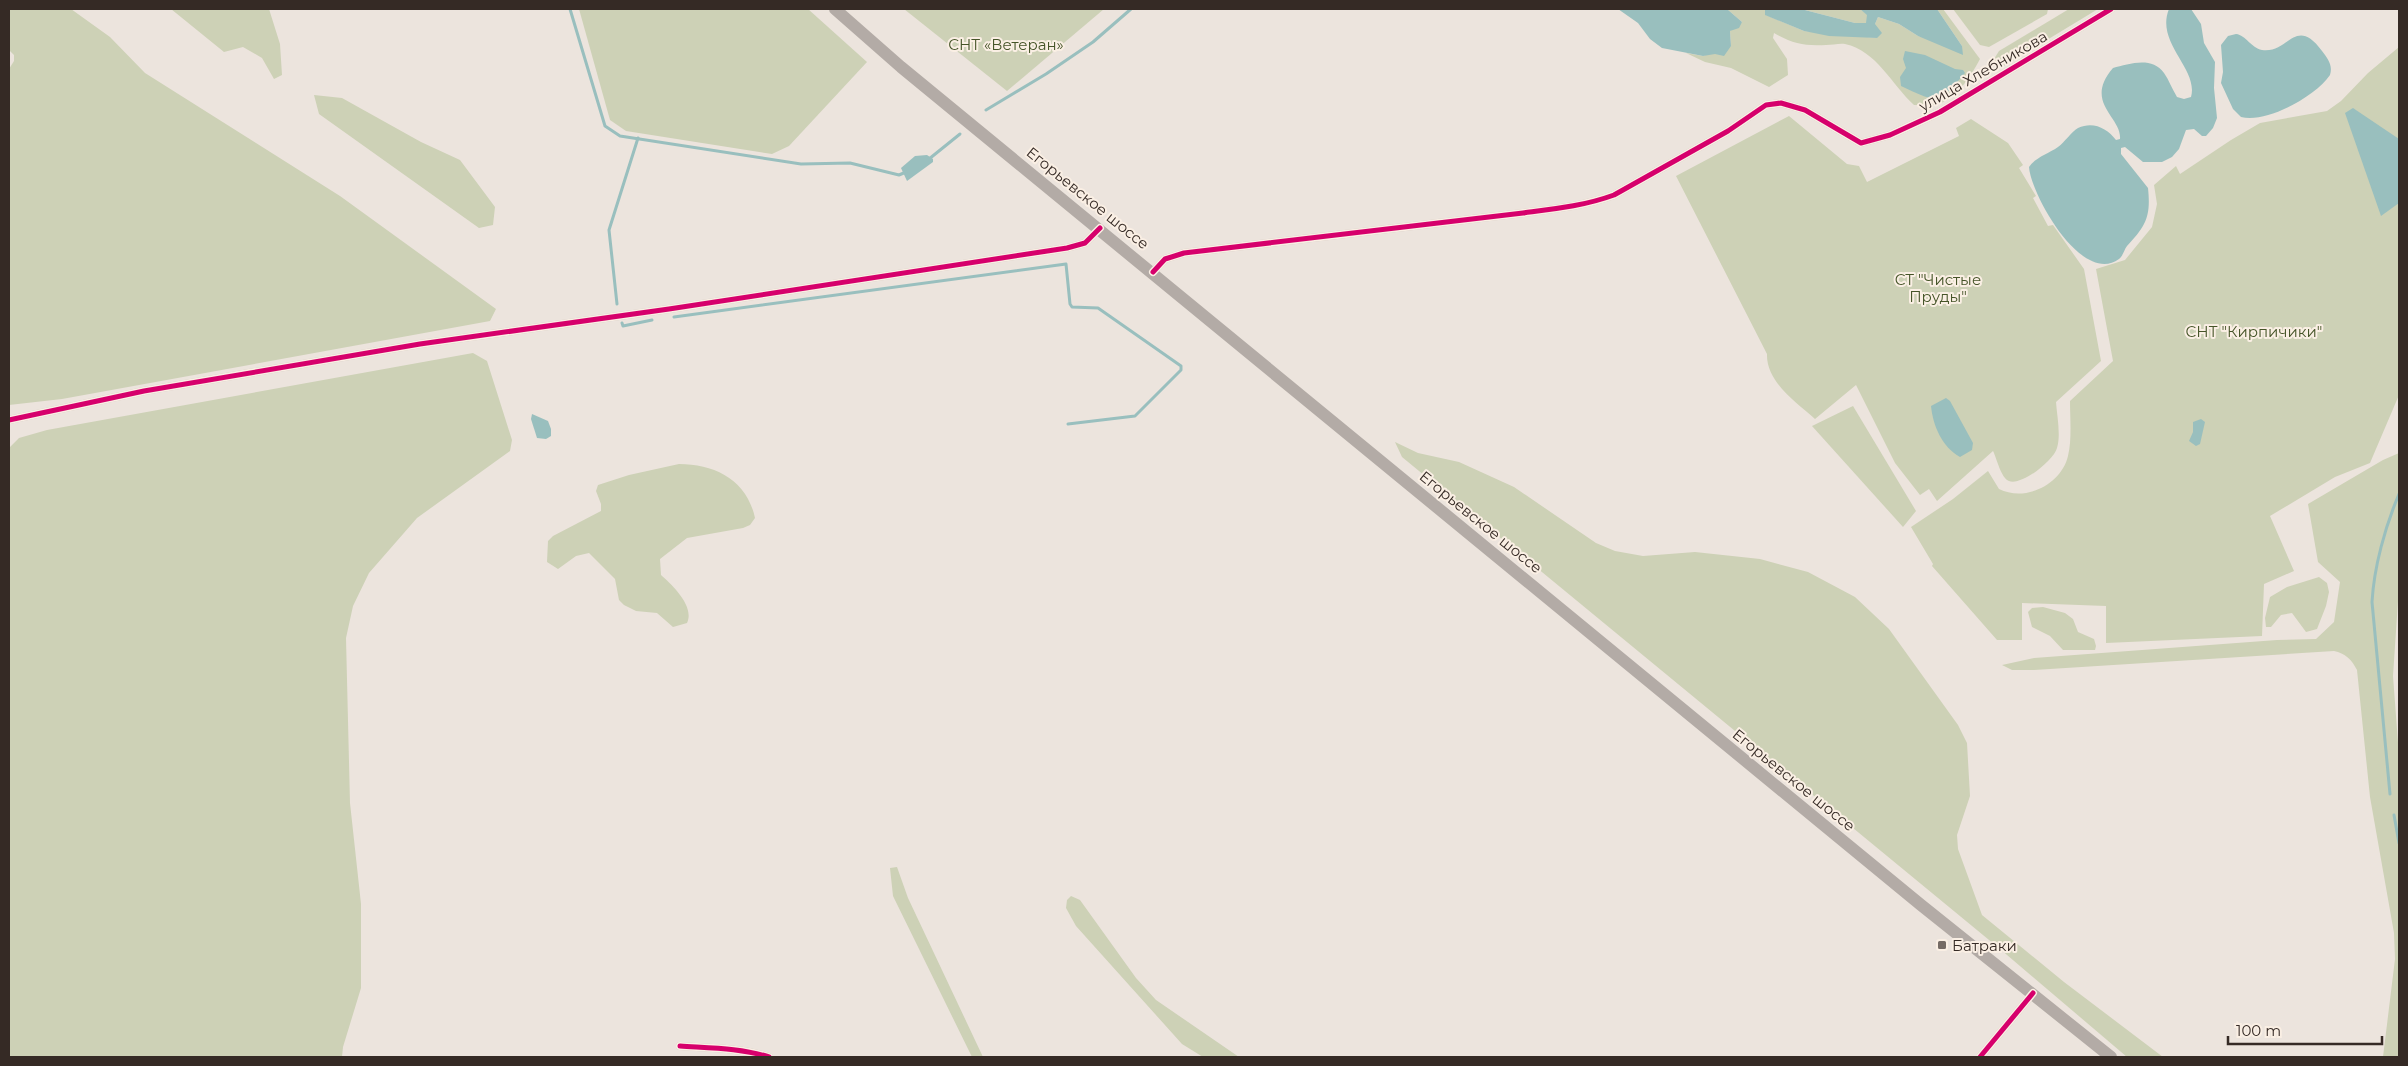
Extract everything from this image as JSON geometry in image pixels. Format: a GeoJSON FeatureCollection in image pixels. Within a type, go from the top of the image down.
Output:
{"type":"FeatureCollection","features":[{"type":"Feature","properties":{"kind":"main road","name":"Егорьевское шоссе"},"geometry":{"type":"LineString","coordinates":[[835,9],[902,67],[1921,905],[2111,1057]]}},
{"type":"Feature","properties":{"kind":"street","name":"улица Хлебникова"},"geometry":{"type":"LineString","coordinates":[[1153,272],[1165,259],[1184,254],[1574,207],[1614,195],[1728,131],[1766,105],[1781,103],[1805,110],[1862,143],[1890,136],[1940,112],[2111,9]]}},
{"type":"Feature","properties":{"kind":"street"},"geometry":{"type":"LineString","coordinates":[[9,420],[144,391],[420,344],[669,309],[1067,248],[1085,243],[1100,228]]}},
{"type":"Feature","properties":{"kind":"street"},"geometry":{"type":"LineString","coordinates":[[1980,1057],[2033,993]]}},
{"type":"Feature","properties":{"kind":"street"},"geometry":{"type":"LineString","coordinates":[[680,1046],[717,1048],[769,1057]]}},
{"type":"Feature","properties":{"kind":"green space"},"geometry":{"type":"Polygon","coordinates":[[[9,9],[71,9],[110,37],[145,73],[340,196],[496,309],[490,321],[62,399],[9,405],[9,69],[14,61],[14,55],[9,50],[9,9]]]}},
{"type":"Feature","properties":{"kind":"green space"},"geometry":{"type":"Polygon","coordinates":[[[171,9],[269,9],[280,44],[282,75],[274,79],[262,58],[243,47],[224,52],[171,9]]]}},
{"type":"Feature","properties":{"kind":"green space"},"geometry":{"type":"Polygon","coordinates":[[[579,9],[808,9],[867,62],[789,146],[772,154],[626,131],[610,120],[579,9]]]}},
{"type":"Feature","properties":{"kind":"green space","name":"СНТ «Ветеран»"},"geometry":{"type":"Polygon","coordinates":[[[904,9],[1104,9],[1007,91],[904,9]]]}},
{"type":"Feature","properties":{"kind":"green space"},"geometry":{"type":"Polygon","coordinates":[[[1727,9],[1765,9],[1766,15],[1804,31],[1877,38],[1875,24],[1878,17],[1899,24],[1918,36],[1962,46],[1937,9],[1943,9],[1980,59],[1962,87],[1949,99],[1934,105],[1914,105],[1875,61],[1856,48],[1843,44],[1799,44],[1774,33],[1773,38],[1787,59],[1788,75],[1769,87],[1731,68],[1705,62],[1686,53],[1703,56],[1731,46],[1730,31],[1742,22],[1727,9]]]}},
{"type":"Feature","properties":{"kind":"green space"},"geometry":{"type":"Polygon","coordinates":[[[1801,9],[1860,9],[1868,15],[1867,23],[1855,23],[1801,9]]]}},
{"type":"Feature","properties":{"kind":"green space"},"geometry":{"type":"Polygon","coordinates":[[[1953,9],[2048,9],[2047,14],[1989,47],[1980,45],[1953,9]]]}},
{"type":"Feature","properties":{"kind":"green space"},"geometry":{"type":"Polygon","coordinates":[[[2069,9],[2098,9],[2002,67],[1996,67],[1994,59],[1999,51],[2069,9]]]}},
{"type":"Feature","properties":{"kind":"green space","name":"СНТ \"Кирпичики\""},"geometry":{"type":"Polygon","coordinates":[[[2399,47],[2399,395],[2370,463],[2335,477],[2270,516],[2294,571],[2264,584],[2262,636],[2106,643],[2106,606],[2022,603],[2022,640],[1997,640],[1932,566],[1933,564],[1911,527],[1953,499],[1988,471],[1999,489],[2009,493],[2030,492],[2041,488],[2058,475],[2068,456],[2070,401],[2113,361],[2096,269],[2125,260],[2152,227],[2157,204],[2154,185],[2176,166],[2180,174],[2260,123],[2327,111],[2341,101],[2368,73],[2399,47]]]}},
{"type":"Feature","properties":{"kind":"green space"},"geometry":{"type":"Polygon","coordinates":[[[314,95],[342,98],[421,142],[460,160],[495,207],[493,225],[479,228],[319,114],[314,95]]]}},
{"type":"Feature","properties":{"kind":"green space","name":"СТ \"Чистые Пруды\""},"geometry":{"type":"Polygon","coordinates":[[[1789,116],[1847,164],[1859,166],[1867,182],[1959,136],[1956,128],[1971,119],[2008,143],[2023,165],[2019,168],[2036,196],[2033,198],[2048,226],[2053,225],[2084,269],[2101,361],[2056,402],[2059,431],[2057,448],[2050,459],[2037,471],[2022,480],[2009,481],[2001,472],[1993,451],[1937,501],[1929,489],[1920,495],[1895,463],[1856,385],[1815,419],[1784,391],[1771,374],[1767,354],[1676,176],[1789,116]]]}},
{"type":"Feature","properties":{"kind":"green space"},"geometry":{"type":"Polygon","coordinates":[[[473,353],[487,361],[512,440],[510,451],[417,518],[369,573],[353,606],[346,638],[350,803],[361,904],[361,988],[343,1047],[342,1057],[9,1057],[9,448],[19,438],[47,430],[473,353]]]}},
{"type":"Feature","properties":{"kind":"green space"},"geometry":{"type":"Polygon","coordinates":[[[1853,406],[1916,511],[1903,527],[1812,426],[1853,406]]]}},
{"type":"Feature","properties":{"kind":"green space"},"geometry":{"type":"Polygon","coordinates":[[[1395,442],[1418,453],[1459,462],[1514,487],[1596,543],[1615,551],[1643,556],[1695,552],[1760,559],[1808,572],[1855,597],[1889,629],[1958,725],[1967,743],[1970,796],[1957,835],[1958,849],[1982,915],[2064,982],[2163,1057],[2127,1057],[2000,949],[1402,457],[1395,442]]]}},
{"type":"Feature","properties":{"kind":"green space"},"geometry":{"type":"Polygon","coordinates":[[[2399,453],[2399,586],[2393,676],[2399,756],[2399,1057],[2383,1057],[2395,959],[2394,933],[2370,797],[2357,670],[2350,660],[2342,653],[2334,651],[2034,670],[2012,670],[2002,665],[2034,658],[2277,640],[2316,639],[2334,622],[2340,582],[2318,562],[2308,504],[2383,460],[2399,453]]]}},
{"type":"Feature","properties":{"kind":"green space"},"geometry":{"type":"Polygon","coordinates":[[[679,464],[705,467],[728,477],[745,494],[755,518],[750,525],[743,528],[687,538],[660,559],[661,575],[681,596],[688,610],[687,623],[673,627],[657,613],[636,611],[624,605],[619,600],[615,579],[589,553],[576,556],[558,569],[547,562],[548,541],[553,536],[601,511],[601,504],[596,491],[598,485],[629,475],[679,464]]]}},
{"type":"Feature","properties":{"kind":"green space"},"geometry":{"type":"Polygon","coordinates":[[[2319,577],[2327,583],[2329,592],[2317,629],[2306,632],[2292,613],[2281,615],[2271,627],[2266,627],[2265,618],[2270,597],[2287,587],[2319,577]]]}},
{"type":"Feature","properties":{"kind":"green space"},"geometry":{"type":"Polygon","coordinates":[[[2043,607],[2065,613],[2073,619],[2078,632],[2094,639],[2095,650],[2063,650],[2050,636],[2032,627],[2028,612],[2032,608],[2043,607]]]}},
{"type":"Feature","properties":{"kind":"green space"},"geometry":{"type":"Polygon","coordinates":[[[897,867],[908,898],[983,1057],[972,1057],[893,896],[890,868],[897,867]]]}},
{"type":"Feature","properties":{"kind":"green space"},"geometry":{"type":"Polygon","coordinates":[[[1071,896],[1080,900],[1136,978],[1156,1000],[1239,1057],[1203,1057],[1182,1044],[1076,926],[1066,908],[1067,900],[1071,896]]]}},
{"type":"Feature","properties":{"kind":"water"},"geometry":{"type":"Polygon","coordinates":[[[1618,9],[1727,9],[1742,22],[1739,28],[1730,31],[1731,46],[1724,56],[1715,54],[1703,56],[1662,48],[1650,39],[1638,23],[1618,9]]]}},
{"type":"Feature","properties":{"kind":"water"},"geometry":{"type":"Polygon","coordinates":[[[1765,9],[1801,9],[1855,23],[1866,23],[1867,15],[1860,9],[1937,9],[1962,46],[1963,55],[1918,36],[1899,24],[1878,17],[1875,24],[1882,33],[1877,38],[1829,36],[1804,31],[1765,15],[1765,9]]]}},
{"type":"Feature","properties":{"kind":"water"},"geometry":{"type":"Polygon","coordinates":[[[2169,9],[2191,9],[2201,24],[2204,43],[2215,62],[2214,88],[2217,118],[2213,128],[2206,136],[2202,136],[2194,129],[2186,130],[2179,149],[2172,157],[2162,162],[2143,162],[2125,147],[2121,148],[2121,154],[2148,188],[2148,214],[2143,227],[2119,259],[2105,264],[2090,260],[2075,249],[2061,234],[2049,216],[2032,180],[2029,167],[2039,158],[2058,147],[2075,130],[2084,126],[2099,127],[2116,140],[2120,139],[2116,124],[2103,100],[2102,91],[2105,80],[2113,68],[2140,63],[2153,64],[2164,73],[2177,97],[2184,99],[2191,97],[2192,87],[2189,76],[2168,33],[2166,21],[2169,9]]]}},
{"type":"Feature","properties":{"kind":"water"},"geometry":{"type":"Polygon","coordinates":[[[2236,34],[2262,50],[2271,50],[2298,36],[2305,36],[2313,41],[2326,57],[2330,65],[2330,75],[2314,91],[2290,106],[2263,116],[2241,117],[2233,109],[2221,83],[2223,72],[2221,45],[2228,36],[2236,34]]]}},
{"type":"Feature","properties":{"kind":"water"},"geometry":{"type":"Polygon","coordinates":[[[1905,51],[1925,55],[1955,69],[1963,70],[1965,73],[1942,96],[1930,98],[1923,96],[1901,86],[1900,77],[1906,68],[1903,59],[1905,51]]]}},
{"type":"Feature","properties":{"kind":"water"},"geometry":{"type":"Polygon","coordinates":[[[2353,108],[2399,139],[2399,203],[2381,216],[2345,113],[2353,108]]]}},
{"type":"Feature","properties":{"kind":"water"},"geometry":{"type":"Polygon","coordinates":[[[927,155],[933,159],[933,162],[907,181],[901,168],[915,156],[927,155]]]}},
{"type":"Feature","properties":{"kind":"water"},"geometry":{"type":"Polygon","coordinates":[[[1946,398],[1950,401],[1973,443],[1972,450],[1960,457],[1943,442],[1934,421],[1931,406],[1946,398]]]}},
{"type":"Feature","properties":{"kind":"water"},"geometry":{"type":"Polygon","coordinates":[[[532,414],[548,421],[551,436],[546,439],[537,438],[531,419],[532,414]]]}},
{"type":"Feature","properties":{"kind":"water"},"geometry":{"type":"Polygon","coordinates":[[[2201,419],[2205,422],[2200,444],[2196,446],[2189,441],[2193,432],[2193,422],[2201,419]]]}},
{"type":"Feature","properties":{"kind":"waterway"},"geometry":{"type":"LineString","coordinates":[[570,9],[605,126],[620,136],[801,164],[850,163],[899,175],[906,172]]}},
{"type":"Feature","properties":{"kind":"waterway"},"geometry":{"type":"LineString","coordinates":[[986,110],[1046,74],[1093,42],[1131,9]]}},
{"type":"Feature","properties":{"kind":"waterway"},"geometry":{"type":"LineString","coordinates":[[929,159],[960,134]]}},
{"type":"Feature","properties":{"kind":"waterway"},"geometry":{"type":"LineString","coordinates":[[617,304],[609,230],[638,138]]}},
{"type":"Feature","properties":{"kind":"waterway"},"geometry":{"type":"LineString","coordinates":[[674,317],[1066,264],[1070,304],[1072,307],[1098,308],[1181,366],[1181,370],[1135,416],[1068,424]]}},
{"type":"Feature","properties":{"kind":"waterway"},"geometry":{"type":"LineString","coordinates":[[622,323],[623,326],[652,320]]}},
{"type":"Feature","properties":{"kind":"waterway"},"geometry":{"type":"LineString","coordinates":[[2390,794],[2372,602],[2381,547],[2399,494]]}},
{"type":"Feature","properties":{"kind":"waterway"},"geometry":{"type":"LineString","coordinates":[[2394,815],[2399,843]]}},
{"type":"Feature","properties":{"kind":"cycle path"},"geometry":{"type":"LineString","coordinates":[[1153,272],[1165,259],[1184,253],[1523,213],[1591,202],[1614,195],[1728,131],[1766,105],[1781,103],[1805,110],[1861,143],[1890,135],[1940,112],[2111,9]]}},
{"type":"Feature","properties":{"kind":"cycle path"},"geometry":{"type":"LineString","coordinates":[[9,420],[144,391],[420,344],[669,309],[1067,248],[1085,243],[1100,228]]}},
{"type":"Feature","properties":{"kind":"cycle path"},"geometry":{"type":"LineString","coordinates":[[1980,1057],[2033,993]]}},
{"type":"Feature","properties":{"kind":"cycle path"},"geometry":{"type":"LineString","coordinates":[[680,1046],[736,1050],[769,1057]]}},
{"type":"Feature","properties":{"kind":"place","name":"Батраки"},"geometry":{"type":"Point","coordinates":[1942,945]}}]}
